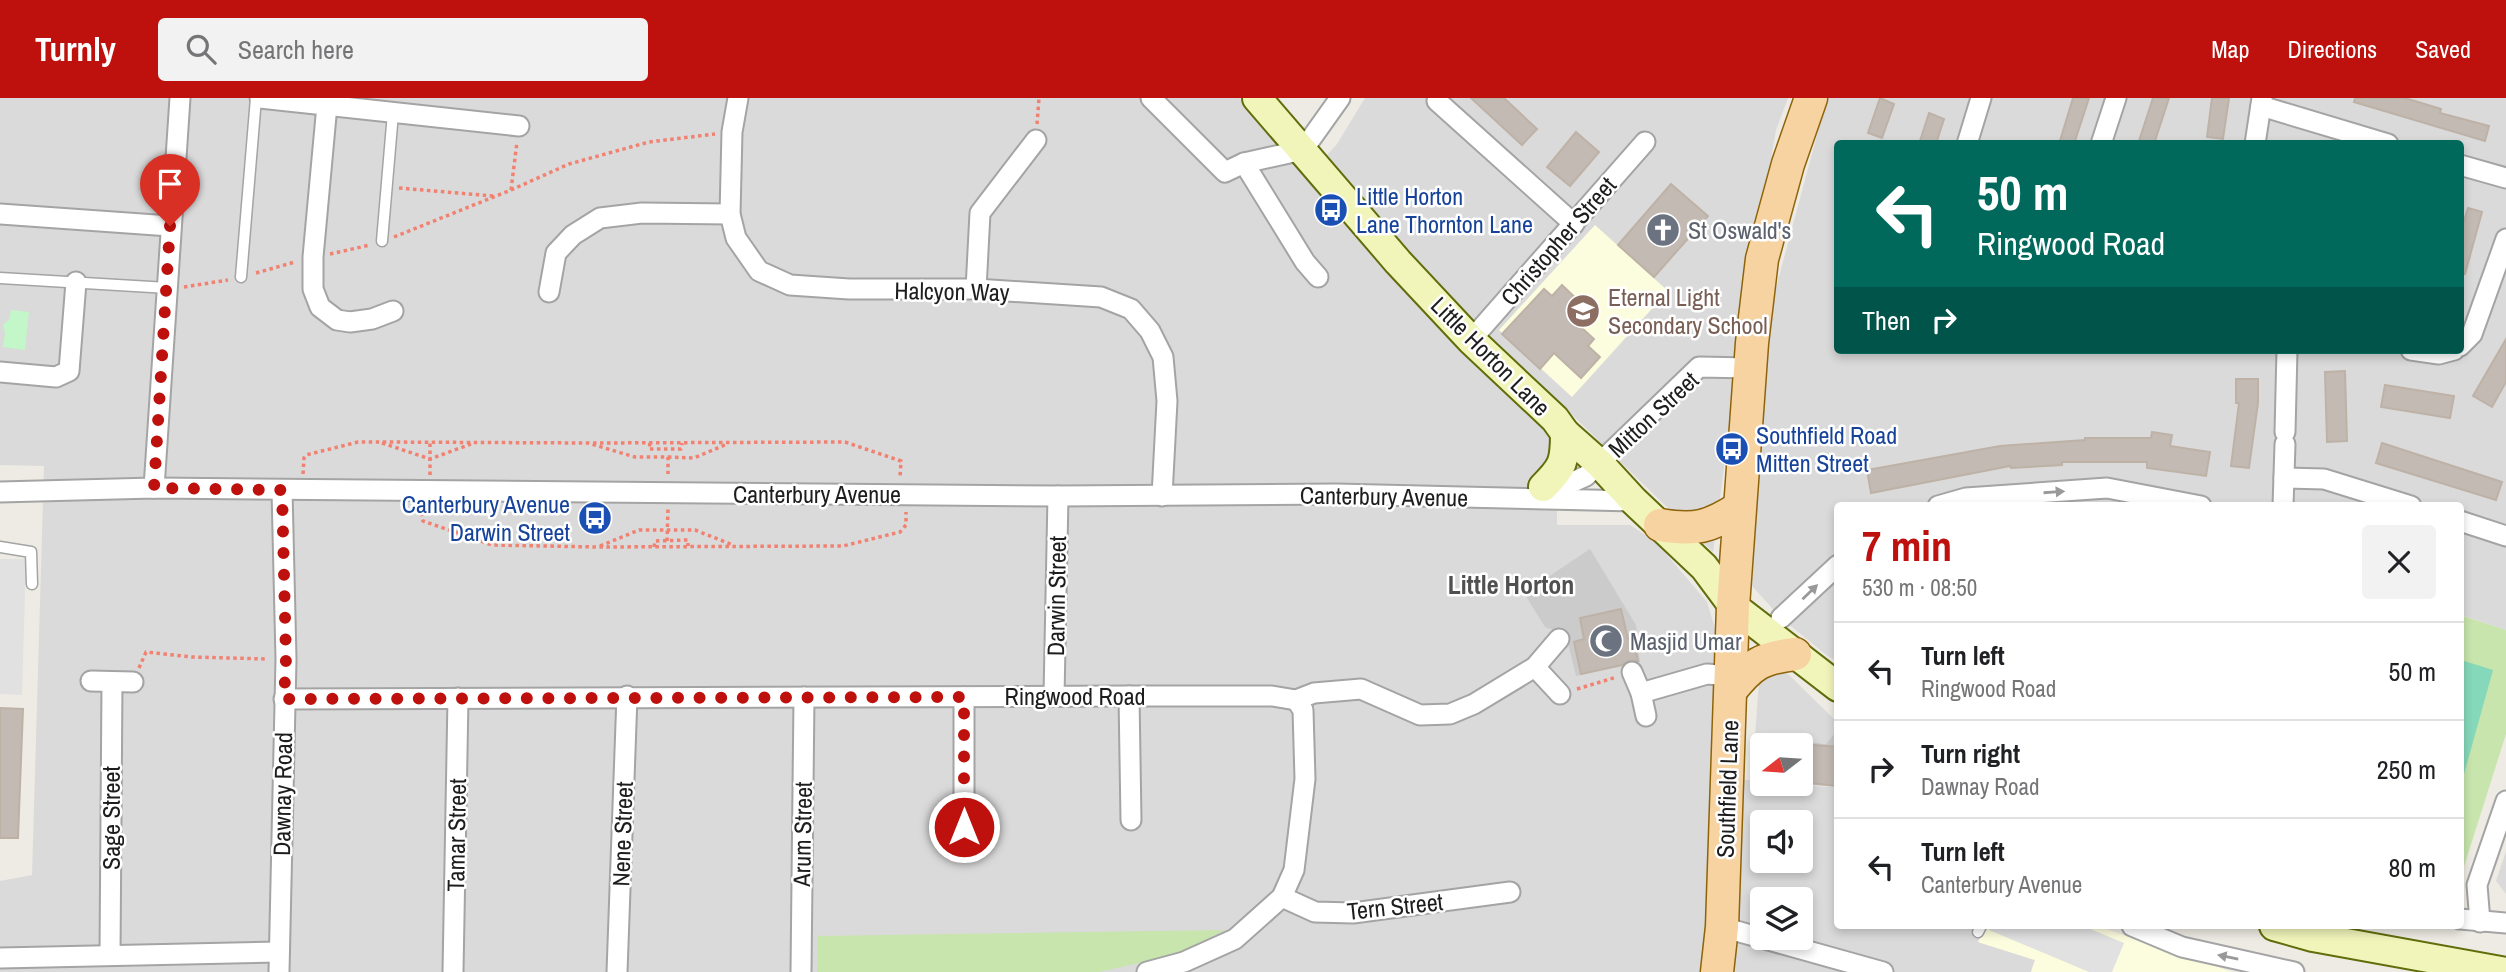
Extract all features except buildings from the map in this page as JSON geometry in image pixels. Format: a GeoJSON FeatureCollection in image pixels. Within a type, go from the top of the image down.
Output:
{"type":"FeatureCollection","features":[{"type":"Feature","properties":{"kind":"main road","name":"Southfield Lane"},"geometry":{"type":"LineString","coordinates":[[1717,972],[1722,928],[1731,683],[1739,610],[1739,508],[1750,368],[1762,259],[1788,164],[1811,98]]}},
{"type":"Feature","properties":{"kind":"main road"},"geometry":{"type":"LineString","coordinates":[[1660,525],[1684,529],[1702,527],[1717,523],[1739,508]]}},
{"type":"Feature","properties":{"kind":"main road"},"geometry":{"type":"LineString","coordinates":[[1731,683],[1759,661],[1773,657],[1801,659]]}},
{"type":"Feature","properties":{"kind":"street"},"geometry":{"type":"LineString","coordinates":[[154,488],[180,98]]}},
{"type":"Feature","properties":{"kind":"street"},"geometry":{"type":"LineString","coordinates":[[258,98],[519,126]]}},
{"type":"Feature","properties":{"kind":"street","name":"Halcyon Way"},"geometry":{"type":"LineString","coordinates":[[738,98],[732,131],[730,214],[736,238],[759,271],[790,285],[849,289],[976,289],[1101,297],[1131,309],[1150,331],[1163,357],[1167,401],[1162,496]]}},
{"type":"Feature","properties":{"kind":"street"},"geometry":{"type":"LineString","coordinates":[[1151,98],[1225,172],[1244,163],[1303,150],[1340,98]]}},
{"type":"Feature","properties":{"kind":"street","name":"Little Horton Lane"},"geometry":{"type":"LineString","coordinates":[[1256,98],[1398,262],[1471,340],[1704,567],[1739,610],[1834,684]]}},
{"type":"Feature","properties":{"kind":"street"},"geometry":{"type":"LineString","coordinates":[[1968,140],[1981,98]]}},
{"type":"Feature","properties":{"kind":"street"},"geometry":{"type":"LineString","coordinates":[[2102,140],[2116,98]]}},
{"type":"Feature","properties":{"kind":"street"},"geometry":{"type":"LineString","coordinates":[[1438,99],[1574,224]]}},
{"type":"Feature","properties":{"kind":"street"},"geometry":{"type":"LineString","coordinates":[[2256,140],[2262,102],[2376,140]]}},
{"type":"Feature","properties":{"kind":"street"},"geometry":{"type":"LineString","coordinates":[[327,105],[313,257],[313,289],[320,307],[337,320],[350,322],[372,319],[393,311]]}},
{"type":"Feature","properties":{"kind":"street"},"geometry":{"type":"LineString","coordinates":[[976,289],[980,213],[1036,140]]}},
{"type":"Feature","properties":{"kind":"street","name":"Christopher Street"},"geometry":{"type":"LineString","coordinates":[[1471,340],[1645,142]]}},
{"type":"Feature","properties":{"kind":"street"},"geometry":{"type":"LineString","coordinates":[[1244,163],[1305,262],[1318,277]]}},
{"type":"Feature","properties":{"kind":"street"},"geometry":{"type":"LineString","coordinates":[[2464,166],[2506,178]]}},
{"type":"Feature","properties":{"kind":"street"},"geometry":{"type":"LineString","coordinates":[[549,292],[556,253],[573,235],[600,218],[642,213],[730,214]]}},
{"type":"Feature","properties":{"kind":"street"},"geometry":{"type":"LineString","coordinates":[[0,214],[170,226]]}},
{"type":"Feature","properties":{"kind":"street"},"geometry":{"type":"LineString","coordinates":[[2464,342],[2472,334],[2506,239]]}},
{"type":"Feature","properties":{"kind":"street"},"geometry":{"type":"LineString","coordinates":[[0,372],[56,377],[69,372],[76,282]]}},
{"type":"Feature","properties":{"kind":"street"},"geometry":{"type":"LineString","coordinates":[[2283,502],[2287,354]]}},
{"type":"Feature","properties":{"kind":"street","name":"Mitton Street"},"geometry":{"type":"LineString","coordinates":[[1502,498],[1575,481],[1600,464],[1699,368],[1750,368]]}},
{"type":"Feature","properties":{"kind":"street"},"geometry":{"type":"LineString","coordinates":[[1543,487],[1560,470],[1564,457],[1565,433]]}},
{"type":"Feature","properties":{"kind":"street"},"geometry":{"type":"LineString","coordinates":[[2284,478],[2324,478],[2399,502]]}},
{"type":"Feature","properties":{"kind":"street","name":"Canterbury Avenue"},"geometry":{"type":"LineString","coordinates":[[0,492],[154,488],[1058,496],[1336,494],[1634,501]]}},
{"type":"Feature","properties":{"kind":"street"},"geometry":{"type":"LineString","coordinates":[[1952,502],[1966,498],[2107,488],[2180,502]]}},
{"type":"Feature","properties":{"kind":"street","name":"Dawnay Road"},"geometry":{"type":"LineString","coordinates":[[279,972],[286,659],[282,490]]}},
{"type":"Feature","properties":{"kind":"street","name":"Darwin Street"},"geometry":{"type":"LineString","coordinates":[[1054,696],[1058,496]]}},
{"type":"Feature","properties":{"kind":"street"},"geometry":{"type":"LineString","coordinates":[[2464,522],[2506,536]]}},
{"type":"Feature","properties":{"kind":"street"},"geometry":{"type":"LineString","coordinates":[[1781,618],[1834,569]]}},
{"type":"Feature","properties":{"kind":"street"},"geometry":{"type":"LineString","coordinates":[[1739,610],[1774,612],[1803,638],[1801,659]]}},
{"type":"Feature","properties":{"kind":"street"},"geometry":{"type":"LineString","coordinates":[[1147,972],[1184,962],[1235,939],[1282,897],[1294,870],[1305,779],[1303,710],[1296,700],[1314,693],[1361,689],[1420,715],[1450,714],[1474,704],[1535,667],[1559,639]]}},
{"type":"Feature","properties":{"kind":"street"},"geometry":{"type":"LineString","coordinates":[[1535,667],[1560,694]]}},
{"type":"Feature","properties":{"kind":"street"},"geometry":{"type":"LineString","coordinates":[[1632,672],[1641,693],[1646,716]]}},
{"type":"Feature","properties":{"kind":"street"},"geometry":{"type":"LineString","coordinates":[[1641,693],[1707,674],[1731,683]]}},
{"type":"Feature","properties":{"kind":"street"},"geometry":{"type":"LineString","coordinates":[[91,681],[133,682]]}},
{"type":"Feature","properties":{"kind":"street","name":"Sage Street"},"geometry":{"type":"LineString","coordinates":[[110,955],[112,682]]}},
{"type":"Feature","properties":{"kind":"street","name":"Nene Street"},"geometry":{"type":"LineString","coordinates":[[617,972],[627,696]]}},
{"type":"Feature","properties":{"kind":"street"},"geometry":{"type":"LineString","coordinates":[[1129,696],[1131,820]]}},
{"type":"Feature","properties":{"kind":"street","name":"Ringwood Road"},"geometry":{"type":"LineString","coordinates":[[284,699],[1272,696],[1296,700]]}},
{"type":"Feature","properties":{"kind":"street","name":"Arum Street"},"geometry":{"type":"LineString","coordinates":[[801,972],[804,697]]}},
{"type":"Feature","properties":{"kind":"street"},"geometry":{"type":"LineString","coordinates":[[964,697],[964,827]]}},
{"type":"Feature","properties":{"kind":"street","name":"Tamar Street"},"geometry":{"type":"LineString","coordinates":[[453,972],[458,698]]}},
{"type":"Feature","properties":{"kind":"street"},"geometry":{"type":"LineString","coordinates":[[2506,801],[2477,885],[2470,921],[2506,923]]}},
{"type":"Feature","properties":{"kind":"street","name":"Tern Street"},"geometry":{"type":"LineString","coordinates":[[1282,897],[1315,912],[1353,913],[1510,892]]}},
{"type":"Feature","properties":{"kind":"street"},"geometry":{"type":"LineString","coordinates":[[1722,928],[1883,972]]}},
{"type":"Feature","properties":{"kind":"street"},"geometry":{"type":"LineString","coordinates":[[2139,929],[2182,947],[2294,972]]}},
{"type":"Feature","properties":{"kind":"street"},"geometry":{"type":"LineString","coordinates":[[2285,929],[2313,937],[2506,972]]}},
{"type":"Feature","properties":{"kind":"street"},"geometry":{"type":"LineString","coordinates":[[0,958],[279,952]]}},
{"type":"Feature","properties":{"kind":"lane"},"geometry":{"type":"LineString","coordinates":[[241,277],[258,98]]}},
{"type":"Feature","properties":{"kind":"lane"},"geometry":{"type":"LineString","coordinates":[[382,241],[393,113]]}},
{"type":"Feature","properties":{"kind":"lane"},"geometry":{"type":"LineString","coordinates":[[0,278],[167,288]]}},
{"type":"Feature","properties":{"kind":"lane"},"geometry":{"type":"LineString","coordinates":[[0,547],[31,552],[32,584]]}},
{"type":"Feature","properties":{"kind":"path"},"geometry":{"type":"LineString","coordinates":[[1036,140],[1039,98]]}},
{"type":"Feature","properties":{"kind":"path"},"geometry":{"type":"LineString","coordinates":[[511,190],[519,126]]}},
{"type":"Feature","properties":{"kind":"path"},"geometry":{"type":"LineString","coordinates":[[167,288],[206,285],[313,257],[351,251],[602,153],[649,142],[732,131]]}},
{"type":"Feature","properties":{"kind":"path"},"geometry":{"type":"LineString","coordinates":[[387,187],[495,196]]}},
{"type":"Feature","properties":{"kind":"path"},"geometry":{"type":"LineString","coordinates":[[303,490],[306,455],[358,442],[430,442],[476,442],[682,443],[729,444],[845,442],[901,461],[906,525],[900,532],[843,546],[492,545],[423,522],[422,491],[430,459],[430,442]]}},
{"type":"Feature","properties":{"kind":"path"},"geometry":{"type":"LineString","coordinates":[[379,442],[430,459],[476,442]]}},
{"type":"Feature","properties":{"kind":"path"},"geometry":{"type":"LineString","coordinates":[[588,443],[635,457],[694,458],[729,444]]}},
{"type":"Feature","properties":{"kind":"path"},"geometry":{"type":"LineString","coordinates":[[650,443],[649,449],[681,449],[682,443]]}},
{"type":"Feature","properties":{"kind":"path"},"geometry":{"type":"LineString","coordinates":[[661,457],[662,449]]}},
{"type":"Feature","properties":{"kind":"path"},"geometry":{"type":"LineString","coordinates":[[667,541],[668,457]]}},
{"type":"Feature","properties":{"kind":"path"},"geometry":{"type":"LineString","coordinates":[[597,547],[639,530],[695,530],[735,546]]}},
{"type":"Feature","properties":{"kind":"path"},"geometry":{"type":"LineString","coordinates":[[654,547],[655,541],[688,540],[688,546]]}},
{"type":"Feature","properties":{"kind":"path"},"geometry":{"type":"LineString","coordinates":[[133,682],[146,652],[192,657],[286,659]]}},
{"type":"Feature","properties":{"kind":"path"},"geometry":{"type":"LineString","coordinates":[[1560,694],[1632,672]]}},
{"type":"Feature","properties":{"kind":"shaded area"},"geometry":{"type":"Polygon","coordinates":[[[0,98],[1239,98],[1309,175],[1337,144],[1365,98],[1788,98],[1776,130],[1744,314],[1713,552],[1557,400],[1557,525],[1630,525],[1656,542],[1707,602],[1717,635],[1710,777],[1750,780],[1750,796],[1813,796],[1813,786],[1834,787],[1834,929],[1984,929],[1978,942],[2035,960],[2031,972],[0,972],[0,881],[32,875],[44,466],[0,465],[0,98]]]}},
{"type":"Feature","properties":{"kind":"shaded area"},"geometry":{"type":"Polygon","coordinates":[[[1827,98],[2506,98],[2506,630],[2464,616],[2464,502],[1834,502],[1834,660],[1781,618],[1752,586],[1770,310],[1827,98]]]}},
{"type":"Feature","properties":{"kind":"shaded area","name":"Eternal Light Secondary School"},"geometry":{"type":"Polygon","coordinates":[[[1595,225],[1668,291],[1572,397],[1499,330],[1595,225]]]}},
{"type":"Feature","properties":{"kind":"shaded area"},"geometry":{"type":"Polygon","coordinates":[[[1590,549],[1636,625],[1640,662],[1576,676],[1566,635],[1545,627],[1524,593],[1590,549]]]}},
{"type":"Feature","properties":{"kind":"shaded area"},"geometry":{"type":"Polygon","coordinates":[[[0,559],[26,559],[22,695],[0,694],[0,559]]]}},
{"type":"Feature","properties":{"kind":"shaded area"},"geometry":{"type":"Polygon","coordinates":[[[1785,671],[1834,719],[1834,734],[1826,744],[1813,743],[1813,733],[1755,733],[1759,682],[1762,676],[1785,671]]]}},
{"type":"Feature","properties":{"kind":"shaded area"},"geometry":{"type":"Polygon","coordinates":[[[1834,734],[1834,787],[1813,785],[1813,743],[1826,744],[1834,734]]]}},
{"type":"Feature","properties":{"kind":"shaded area"},"geometry":{"type":"Polygon","coordinates":[[[2506,851],[2506,894],[2496,881],[2506,851]]]}},
{"type":"Feature","properties":{"kind":"shaded area"},"geometry":{"type":"Polygon","coordinates":[[[1984,929],[2106,929],[2232,972],[2031,972],[2035,960],[1978,942],[1984,929]]]}},
{"type":"Feature","properties":{"kind":"shaded area"},"geometry":{"type":"Polygon","coordinates":[[[2090,929],[2124,943],[2112,972],[2089,972],[1989,930],[2090,929]]]}},
{"type":"Feature","properties":{"kind":"green space"},"geometry":{"type":"Polygon","coordinates":[[[11,310],[29,312],[25,350],[3,347],[3,324],[9,320],[11,310]]]}},
{"type":"Feature","properties":{"kind":"green space"},"geometry":{"type":"Polygon","coordinates":[[[2464,616],[2506,630],[2506,734],[2464,867],[2464,616]]]}},
{"type":"Feature","properties":{"kind":"green space"},"geometry":{"type":"Polygon","coordinates":[[[2464,661],[2493,670],[2464,774],[2464,661]]]}},
{"type":"Feature","properties":{"kind":"green space"},"geometry":{"type":"Polygon","coordinates":[[[1225,930],[1175,955],[1099,972],[817,972],[818,936],[1225,930]]]}},
{"type":"Feature","properties":{"kind":"place","name":"Little Horton Lane Thornton Lane"},"geometry":{"type":"Point","coordinates":[1331,210]}},
{"type":"Feature","properties":{"kind":"place","name":"St Oswald's"},"geometry":{"type":"Point","coordinates":[1663,230]}},
{"type":"Feature","properties":{"kind":"place","name":"Eternal Light Secondary School"},"geometry":{"type":"Point","coordinates":[1583,311]}},
{"type":"Feature","properties":{"kind":"place","name":"Southfield Road Mitten Street"},"geometry":{"type":"Point","coordinates":[1732,449]}},
{"type":"Feature","properties":{"kind":"place","name":"Canterbury Avenue Darwin Street"},"geometry":{"type":"Point","coordinates":[595,518]}},
{"type":"Feature","properties":{"kind":"place","name":"Masjid Umar"},"geometry":{"type":"Point","coordinates":[1606,641]}},
{"type":"Feature","properties":{"kind":"district","name":"Little Horton"},"geometry":{"type":"Point","coordinates":[1511,584]}},
{"type":"Feature","properties":{"kind":"route"},"geometry":{"type":"LineString","coordinates":[[170,226],[154,488],[282,490],[286,659],[284,699],[964,697],[964,827]]}}]}
